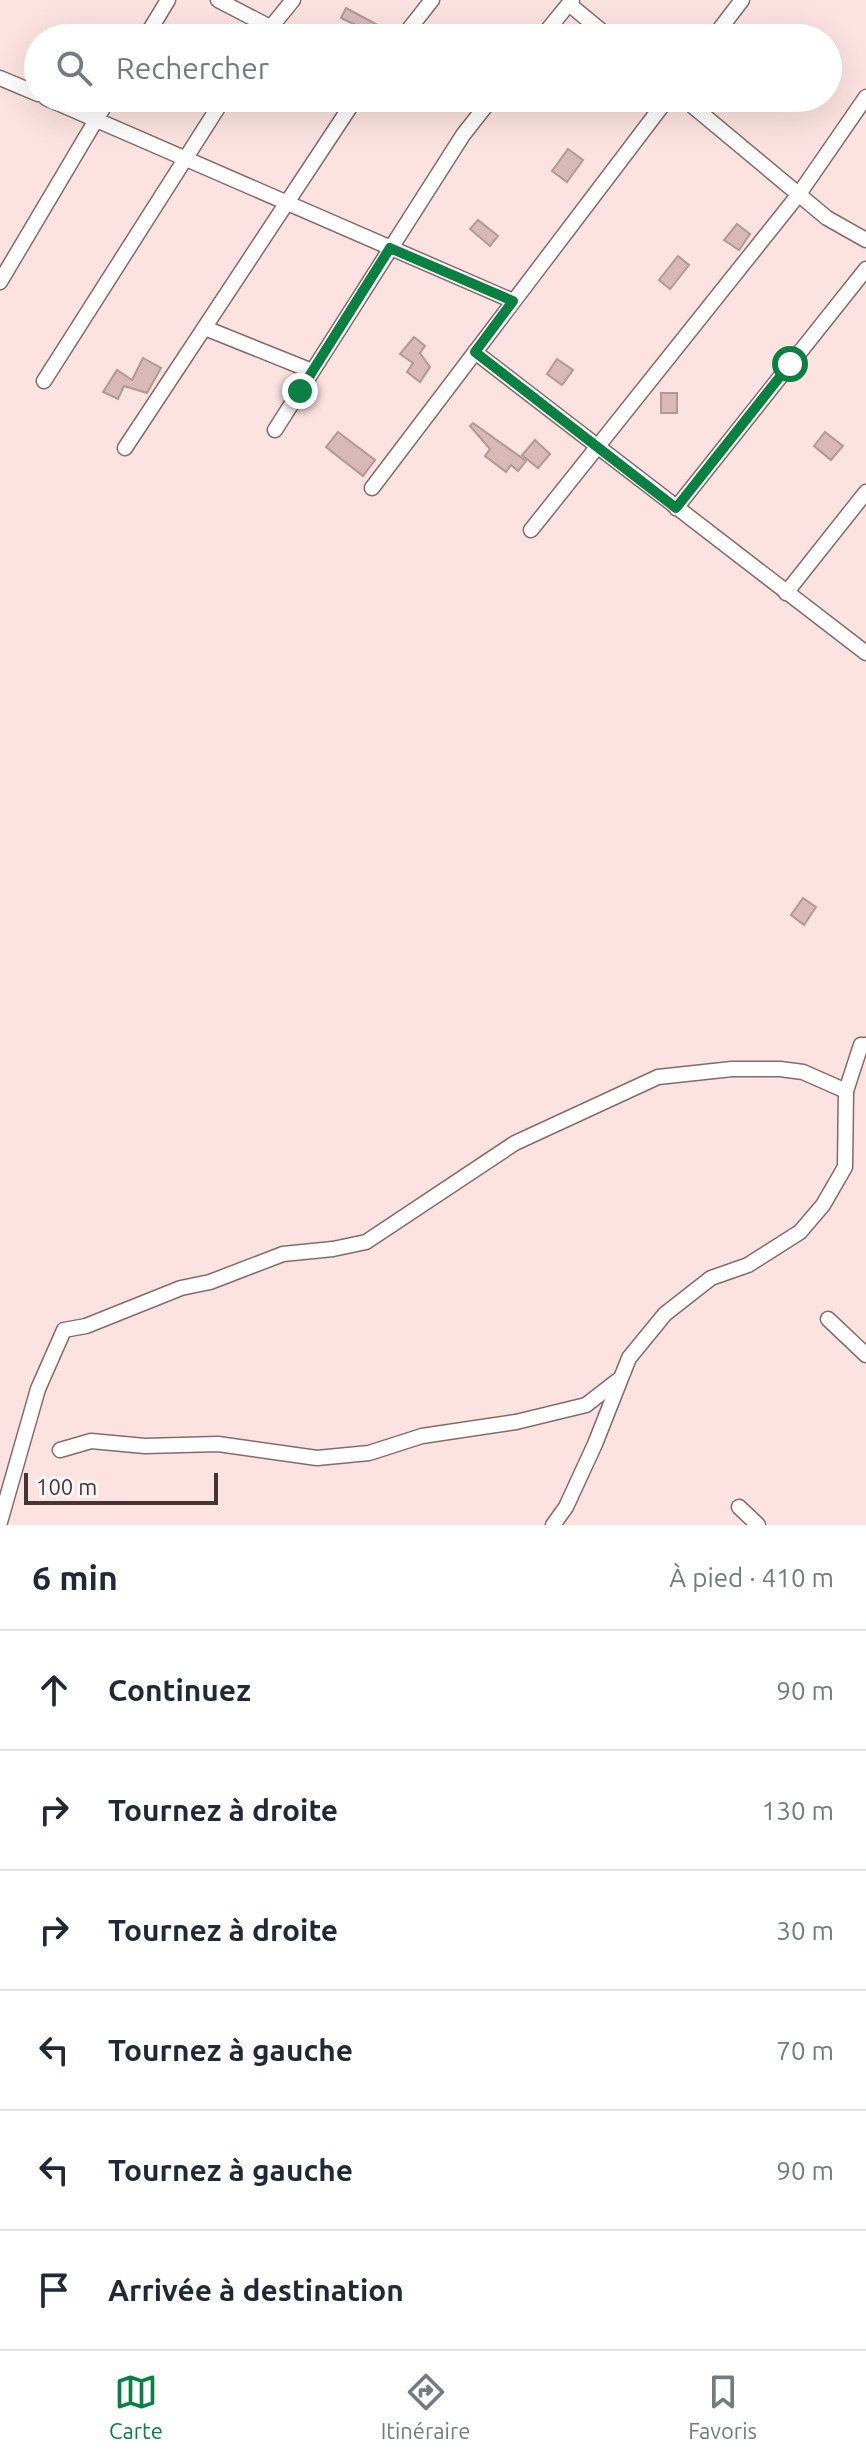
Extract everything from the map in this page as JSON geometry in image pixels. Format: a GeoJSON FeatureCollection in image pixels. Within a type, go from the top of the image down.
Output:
{"type":"FeatureCollection","features":[{"type":"Feature","properties":{"kind":"street"},"geometry":{"type":"LineString","coordinates":[[153,24],[168,0]]}},
{"type":"Feature","properties":{"kind":"street"},"geometry":{"type":"LineString","coordinates":[[218,0],[253,24]]}},
{"type":"Feature","properties":{"kind":"street"},"geometry":{"type":"LineString","coordinates":[[273,24],[293,0]]}},
{"type":"Feature","properties":{"kind":"street"},"geometry":{"type":"LineString","coordinates":[[413,24],[432,0]]}},
{"type":"Feature","properties":{"kind":"street"},"geometry":{"type":"LineString","coordinates":[[724,24],[742,0]]}},
{"type":"Feature","properties":{"kind":"street"},"geometry":{"type":"LineString","coordinates":[[552,24],[570,2],[594,24]]}},
{"type":"Feature","properties":{"kind":"street"},"geometry":{"type":"LineString","coordinates":[[0,78],[24,88]]}},
{"type":"Feature","properties":{"kind":"street"},"geometry":{"type":"LineString","coordinates":[[531,530],[799,194],[866,97]]}},
{"type":"Feature","properties":{"kind":"street"},"geometry":{"type":"LineString","coordinates":[[78,112],[513,301]]}},
{"type":"Feature","properties":{"kind":"street"},"geometry":{"type":"LineString","coordinates":[[0,282],[101,112]]}},
{"type":"Feature","properties":{"kind":"street"},"geometry":{"type":"LineString","coordinates":[[44,381],[215,112]]}},
{"type":"Feature","properties":{"kind":"street"},"geometry":{"type":"LineString","coordinates":[[125,448],[347,112]]}},
{"type":"Feature","properties":{"kind":"street"},"geometry":{"type":"LineString","coordinates":[[275,430],[463,135],[481,112]]}},
{"type":"Feature","properties":{"kind":"street"},"geometry":{"type":"LineString","coordinates":[[372,488],[657,112]]}},
{"type":"Feature","properties":{"kind":"street"},"geometry":{"type":"LineString","coordinates":[[700,112],[827,218],[866,240]]}},
{"type":"Feature","properties":{"kind":"street"},"geometry":{"type":"LineString","coordinates":[[676,508],[866,269]]}},
{"type":"Feature","properties":{"kind":"street"},"geometry":{"type":"LineString","coordinates":[[205,328],[312,371]]}},
{"type":"Feature","properties":{"kind":"street"},"geometry":{"type":"LineString","coordinates":[[475,352],[866,653]]}},
{"type":"Feature","properties":{"kind":"street"},"geometry":{"type":"LineString","coordinates":[[786,593],[866,492]]}},
{"type":"Feature","properties":{"kind":"street"},"geometry":{"type":"LineString","coordinates":[[553,1525],[566,1507],[595,1444],[629,1358],[665,1314],[711,1278],[748,1265],[800,1232],[823,1205],[845,1167],[846,1091],[861,1045],[866,1045]]}},
{"type":"Feature","properties":{"kind":"street"},"geometry":{"type":"LineString","coordinates":[[0,1522],[38,1389],[64,1330],[70,1326],[86,1326],[181,1288],[210,1282],[283,1254],[366,1242],[515,1143],[658,1077],[732,1069],[780,1069],[803,1072],[846,1091]]}},
{"type":"Feature","properties":{"kind":"street"},"geometry":{"type":"LineString","coordinates":[[828,1319],[866,1355]]}},
{"type":"Feature","properties":{"kind":"street"},"geometry":{"type":"LineString","coordinates":[[60,1450],[91,1441],[145,1446],[218,1444],[317,1458],[369,1453],[422,1436],[516,1422],[586,1405],[621,1378]]}},
{"type":"Feature","properties":{"kind":"street"},"geometry":{"type":"LineString","coordinates":[[739,1507],[758,1525]]}},
{"type":"Feature","properties":{"kind":"building"},"geometry":{"type":"Polygon","coordinates":[[[346,8],[376,24],[354,24],[341,18],[346,8]]]}},
{"type":"Feature","properties":{"kind":"building"},"geometry":{"type":"Polygon","coordinates":[[[568,149],[583,160],[567,182],[552,171],[568,149]]]}},
{"type":"Feature","properties":{"kind":"building"},"geometry":{"type":"Polygon","coordinates":[[[478,220],[498,236],[490,246],[470,229],[478,220]]]}},
{"type":"Feature","properties":{"kind":"building"},"geometry":{"type":"Polygon","coordinates":[[[737,224],[750,234],[739,250],[724,240],[737,224]]]}},
{"type":"Feature","properties":{"kind":"building"},"geometry":{"type":"Polygon","coordinates":[[[678,256],[689,265],[670,289],[659,280],[678,256]]]}},
{"type":"Feature","properties":{"kind":"building"},"geometry":{"type":"Polygon","coordinates":[[[414,337],[425,346],[420,353],[430,367],[420,382],[407,372],[413,363],[400,354],[414,337]]]}},
{"type":"Feature","properties":{"kind":"building"},"geometry":{"type":"Polygon","coordinates":[[[143,358],[161,368],[147,393],[124,386],[118,399],[103,392],[117,370],[132,380],[143,358]]]}},
{"type":"Feature","properties":{"kind":"building"},"geometry":{"type":"Polygon","coordinates":[[[557,359],[573,370],[562,385],[547,374],[557,359]]]}},
{"type":"Feature","properties":{"kind":"building"},"geometry":{"type":"Polygon","coordinates":[[[661,393],[677,393],[677,413],[661,413],[661,393]]]}},
{"type":"Feature","properties":{"kind":"building"},"geometry":{"type":"Polygon","coordinates":[[[473,423],[526,461],[518,471],[511,465],[506,472],[485,456],[490,449],[470,426],[473,423]]]}},
{"type":"Feature","properties":{"kind":"building"},"geometry":{"type":"Polygon","coordinates":[[[338,432],[375,460],[363,476],[326,447],[338,432]]]}},
{"type":"Feature","properties":{"kind":"building"},"geometry":{"type":"Polygon","coordinates":[[[825,432],[843,446],[831,460],[814,446],[825,432]]]}},
{"type":"Feature","properties":{"kind":"building"},"geometry":{"type":"Polygon","coordinates":[[[535,440],[550,454],[538,468],[522,455],[535,440]]]}},
{"type":"Feature","properties":{"kind":"building"},"geometry":{"type":"Polygon","coordinates":[[[803,898],[816,907],[804,925],[791,915],[803,898]]]}},
{"type":"Feature","properties":{"kind":"route"},"geometry":{"type":"LineString","coordinates":[[300,391],[390,248],[513,301],[475,352],[676,508],[790,364]]}}]}
